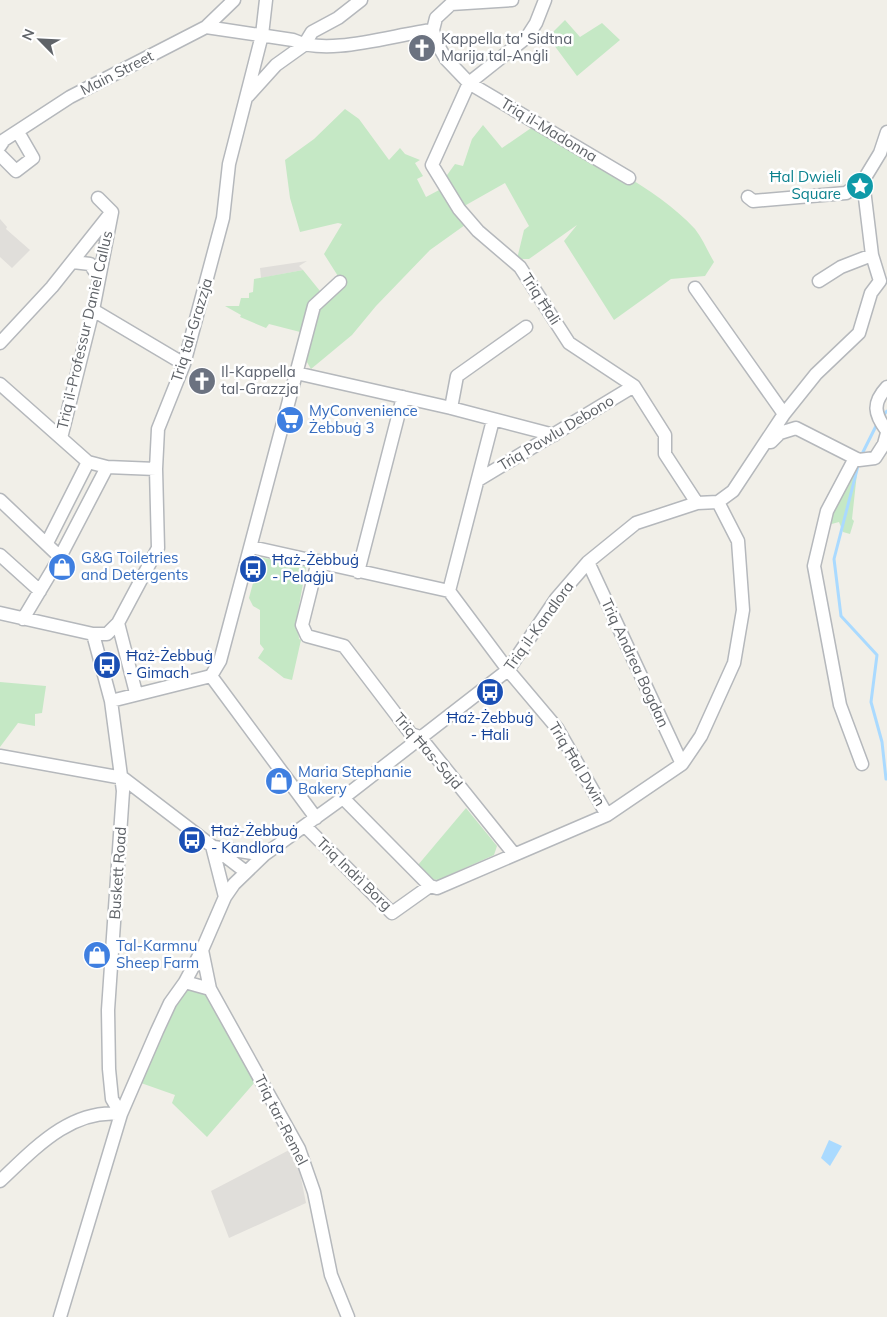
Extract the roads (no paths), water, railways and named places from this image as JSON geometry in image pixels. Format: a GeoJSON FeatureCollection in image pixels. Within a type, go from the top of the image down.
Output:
{"type":"FeatureCollection","features":[{"type":"Feature","properties":{"kind":"street","name":"Main Street"},"geometry":{"type":"LineString","coordinates":[[1,140],[18,132],[70,97],[206,27],[234,0]]}},
{"type":"Feature","properties":{"kind":"street","name":"Triq tal-Grazzja"},"geometry":{"type":"LineString","coordinates":[[118,622],[158,548],[156,469],[158,430],[184,364],[223,218],[228,164],[262,35],[266,0]]}},
{"type":"Feature","properties":{"kind":"street"},"geometry":{"type":"LineString","coordinates":[[247,97],[276,65],[304,45],[312,32],[338,18],[361,0]]}},
{"type":"Feature","properties":{"kind":"street"},"geometry":{"type":"LineString","coordinates":[[206,27],[293,40],[304,45],[353,44],[433,30],[436,18],[451,2],[512,0]]}},
{"type":"Feature","properties":{"kind":"street"},"geometry":{"type":"LineString","coordinates":[[469,82],[527,36],[536,23],[545,0]]}},
{"type":"Feature","properties":{"kind":"street","name":"Triq il-Madonna"},"geometry":{"type":"LineString","coordinates":[[433,30],[436,42],[446,59],[469,82],[628,178]]}},
{"type":"Feature","properties":{"kind":"street","name":"Triq Ħali"},"geometry":{"type":"LineString","coordinates":[[469,82],[432,165],[459,209],[478,231],[520,267],[569,343],[634,386],[664,435],[665,454],[697,503]]}},
{"type":"Feature","properties":{"kind":"street"},"geometry":{"type":"LineString","coordinates":[[0,154],[16,170],[33,158],[18,132]]}},
{"type":"Feature","properties":{"kind":"street"},"geometry":{"type":"LineString","coordinates":[[748,197],[753,201],[846,192],[863,181],[880,153],[887,132]]}},
{"type":"Feature","properties":{"kind":"street"},"geometry":{"type":"LineString","coordinates":[[343,798],[430,886],[437,888],[607,815],[682,764],[701,736],[734,663],[743,610],[738,541],[718,502],[733,491],[784,414],[816,374],[859,333],[871,293],[880,281],[872,256],[863,181]]}},
{"type":"Feature","properties":{"kind":"street","name":"Triq il-Professur Daniel Callus"},"geometry":{"type":"LineString","coordinates":[[61,438],[93,310],[112,212],[98,198]]}},
{"type":"Feature","properties":{"kind":"street"},"geometry":{"type":"LineString","coordinates":[[0,343],[73,262],[112,212]]}},
{"type":"Feature","properties":{"kind":"street"},"geometry":{"type":"LineString","coordinates":[[819,281],[841,267],[872,256]]}},
{"type":"Feature","properties":{"kind":"street"},"geometry":{"type":"LineString","coordinates":[[73,262],[90,264],[99,278]]}},
{"type":"Feature","properties":{"kind":"street"},"geometry":{"type":"LineString","coordinates":[[111,701],[136,693],[211,676],[220,661],[314,306],[340,282]]}},
{"type":"Feature","properties":{"kind":"street"},"geometry":{"type":"LineString","coordinates":[[695,288],[784,414]]}},
{"type":"Feature","properties":{"kind":"street"},"geometry":{"type":"LineString","coordinates":[[93,310],[184,364]]}},
{"type":"Feature","properties":{"kind":"street"},"geometry":{"type":"LineString","coordinates":[[451,408],[458,376],[526,327]]}},
{"type":"Feature","properties":{"kind":"street"},"geometry":{"type":"LineString","coordinates":[[296,373],[451,408],[554,435]]}},
{"type":"Feature","properties":{"kind":"street"},"geometry":{"type":"LineString","coordinates":[[0,384],[88,462],[107,466],[156,469]]}},
{"type":"Feature","properties":{"kind":"street","name":"Triq Pawlu Debono"},"geometry":{"type":"LineString","coordinates":[[478,480],[634,386]]}},
{"type":"Feature","properties":{"kind":"street"},"geometry":{"type":"LineString","coordinates":[[763,445],[766,446],[780,433],[796,428],[859,460],[875,458],[884,444],[887,432],[879,420],[876,410],[877,397],[887,387]]}},
{"type":"Feature","properties":{"kind":"street"},"geometry":{"type":"LineString","coordinates":[[358,572],[403,397]]}},
{"type":"Feature","properties":{"kind":"street"},"geometry":{"type":"LineString","coordinates":[[251,547],[449,591],[494,420]]}},
{"type":"Feature","properties":{"kind":"street"},"geometry":{"type":"LineString","coordinates":[[855,458],[827,511],[814,566],[840,704],[862,764]]}},
{"type":"Feature","properties":{"kind":"street"},"geometry":{"type":"LineString","coordinates":[[47,543],[88,462]]}},
{"type":"Feature","properties":{"kind":"street"},"geometry":{"type":"LineString","coordinates":[[24,619],[60,557],[107,466]]}},
{"type":"Feature","properties":{"kind":"street"},"geometry":{"type":"LineString","coordinates":[[0,500],[60,557]]}},
{"type":"Feature","properties":{"kind":"street","name":"Triq il-Kandlora"},"geometry":{"type":"LineString","coordinates":[[264,855],[343,798],[420,736],[508,670],[556,599],[588,562],[636,523],[697,503],[718,502]]}},
{"type":"Feature","properties":{"kind":"street"},"geometry":{"type":"LineString","coordinates":[[0,555],[40,591]]}},
{"type":"Feature","properties":{"kind":"street","name":"Triq Ħas-Sajd"},"geometry":{"type":"LineString","coordinates":[[318,562],[302,625],[307,636],[344,646],[411,734],[420,736],[514,854]]}},
{"type":"Feature","properties":{"kind":"street","name":"Triq Andrea Bogdan"},"geometry":{"type":"LineString","coordinates":[[588,562],[682,764]]}},
{"type":"Feature","properties":{"kind":"street","name":"Triq Ħal Dwin"},"geometry":{"type":"LineString","coordinates":[[449,591],[508,670],[558,728],[607,815]]}},
{"type":"Feature","properties":{"kind":"street"},"geometry":{"type":"LineString","coordinates":[[0,613],[93,634],[106,634],[118,622]]}},
{"type":"Feature","properties":{"kind":"street"},"geometry":{"type":"LineString","coordinates":[[118,622],[136,693]]}},
{"type":"Feature","properties":{"kind":"street","name":"Buskett Road"},"geometry":{"type":"LineString","coordinates":[[93,634],[111,701],[123,778],[108,1010],[109,1069],[112,1098],[121,1114]]}},
{"type":"Feature","properties":{"kind":"street"},"geometry":{"type":"LineString","coordinates":[[211,676],[316,818]]}},
{"type":"Feature","properties":{"kind":"street"},"geometry":{"type":"LineString","coordinates":[[0,756],[123,778],[246,872]]}},
{"type":"Feature","properties":{"kind":"street","name":"Triq Indrì Borg"},"geometry":{"type":"LineString","coordinates":[[305,826],[392,913],[430,886]]}},
{"type":"Feature","properties":{"kind":"street"},"geometry":{"type":"LineString","coordinates":[[212,846],[264,855]]}},
{"type":"Feature","properties":{"kind":"street"},"geometry":{"type":"LineString","coordinates":[[212,846],[225,897]]}},
{"type":"Feature","properties":{"kind":"street"},"geometry":{"type":"LineString","coordinates":[[60,1317],[121,1114],[157,1030],[170,1003],[185,982],[202,950],[225,897],[246,872],[264,855]]}},
{"type":"Feature","properties":{"kind":"street","name":"Triq tar-Remel"},"geometry":{"type":"LineString","coordinates":[[202,950],[210,989],[299,1149],[314,1192],[331,1275],[348,1317]]}},
{"type":"Feature","properties":{"kind":"street"},"geometry":{"type":"LineString","coordinates":[[185,982],[210,989]]}},
{"type":"Feature","properties":{"kind":"street"},"geometry":{"type":"LineString","coordinates":[[0,1181],[62,1127],[88,1116],[105,1112],[121,1114]]}},
{"type":"Feature","properties":{"kind":"water"},"geometry":{"type":"Polygon","coordinates":[[[829,1140],[842,1146],[830,1166],[821,1158],[829,1140]]]}},
{"type":"Feature","properties":{"kind":"waterway"},"geometry":{"type":"LineString","coordinates":[[882,417],[887,411]]}},
{"type":"Feature","properties":{"kind":"waterway"},"geometry":{"type":"LineString","coordinates":[[861,456],[877,424]]}},
{"type":"Feature","properties":{"kind":"waterway"},"geometry":{"type":"LineString","coordinates":[[859,462],[834,559],[841,616],[877,655],[871,702],[882,742],[886,779]]}},
{"type":"Feature","properties":{"kind":"place","name":"Kappella ta' Sidtna Marija tal-Anġli"},"geometry":{"type":"Point","coordinates":[422,48]}},
{"type":"Feature","properties":{"kind":"place","name":"Ħal Dwieli Square"},"geometry":{"type":"Point","coordinates":[860,186]}},
{"type":"Feature","properties":{"kind":"place","name":"Il-Kappella tal-Grazzja"},"geometry":{"type":"Point","coordinates":[202,381]}},
{"type":"Feature","properties":{"kind":"place","name":"MyConvenience Żebbuġ 3"},"geometry":{"type":"Point","coordinates":[290,420]}},
{"type":"Feature","properties":{"kind":"place","name":"G&G Toiletries and Detergents"},"geometry":{"type":"Point","coordinates":[62,567]}},
{"type":"Feature","properties":{"kind":"place","name":"Ħaż-Żebbuġ - Pelaġju"},"geometry":{"type":"Point","coordinates":[253,569]}},
{"type":"Feature","properties":{"kind":"place","name":"Ħaż-Żebbuġ - Gimach"},"geometry":{"type":"Point","coordinates":[107,665]}},
{"type":"Feature","properties":{"kind":"place","name":"Ħaż-Żebbuġ - Ħali"},"geometry":{"type":"Point","coordinates":[490,692]}},
{"type":"Feature","properties":{"kind":"place","name":"Maria Stephanie Bakery"},"geometry":{"type":"Point","coordinates":[279,781]}},
{"type":"Feature","properties":{"kind":"place","name":"Ħaż-Żebbuġ - Kandlora"},"geometry":{"type":"Point","coordinates":[192,840]}},
{"type":"Feature","properties":{"kind":"place","name":"Tal-Karmnu Sheep Farm"},"geometry":{"type":"Point","coordinates":[97,955]}}]}
